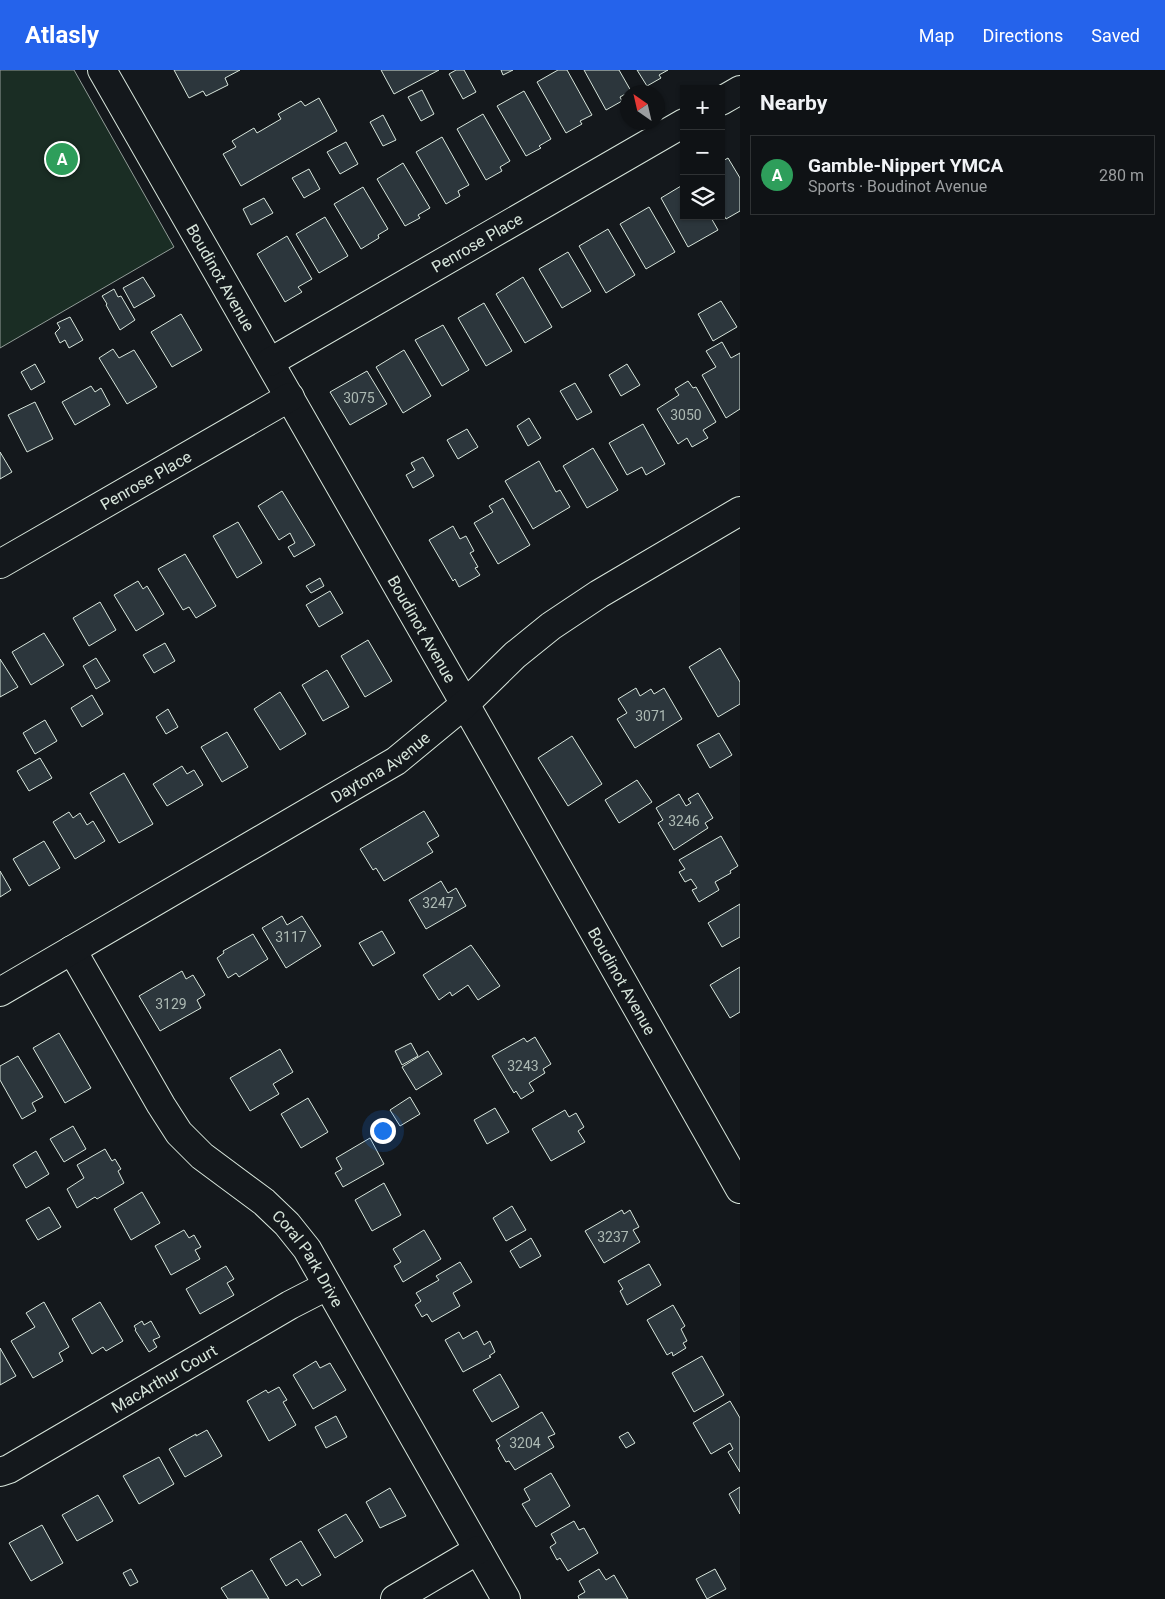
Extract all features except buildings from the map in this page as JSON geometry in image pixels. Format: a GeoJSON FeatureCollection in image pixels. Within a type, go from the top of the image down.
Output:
{"type":"FeatureCollection","features":[{"type":"Feature","properties":{"kind":"street","name":"Boudinot Avenue"},"geometry":{"type":"LineString","coordinates":[[102,70],[740,1189]]}},
{"type":"Feature","properties":{"kind":"street"},"geometry":{"type":"LineString","coordinates":[[725,99],[740,90]]}},
{"type":"Feature","properties":{"kind":"street","name":"Penrose Place"},"geometry":{"type":"LineString","coordinates":[[270,362],[680,125]]}},
{"type":"Feature","properties":{"kind":"street","name":"Penrose Place"},"geometry":{"type":"LineString","coordinates":[[0,564],[290,397]]}},
{"type":"Feature","properties":{"kind":"street","name":"Daytona Avenue"},"geometry":{"type":"LineString","coordinates":[[0,992],[396,761],[465,704],[515,655],[551,626],[599,594],[740,511]]}},
{"type":"Feature","properties":{"kind":"street","name":"Coral Park Drive"},"geometry":{"type":"LineString","coordinates":[[72,950],[179,1133],[202,1156],[264,1202],[287,1224],[306,1249],[506,1599]]}},
{"type":"Feature","properties":{"kind":"street","name":"MacArthur Court"},"geometry":{"type":"LineString","coordinates":[[0,1472],[9,1469],[290,1305],[327,1286]]}},
{"type":"Feature","properties":{"kind":"street"},"geometry":{"type":"LineString","coordinates":[[395,1599],[478,1550]]}},
{"type":"Feature","properties":{"kind":"green space"},"geometry":{"type":"Polygon","coordinates":[[[0,70],[74,70],[174,247],[0,348],[0,70]]]}},
{"type":"Feature","properties":{"kind":"place","name":"Gamble-Nippert YMCA"},"geometry":{"type":"Point","coordinates":[62,159]}}]}
